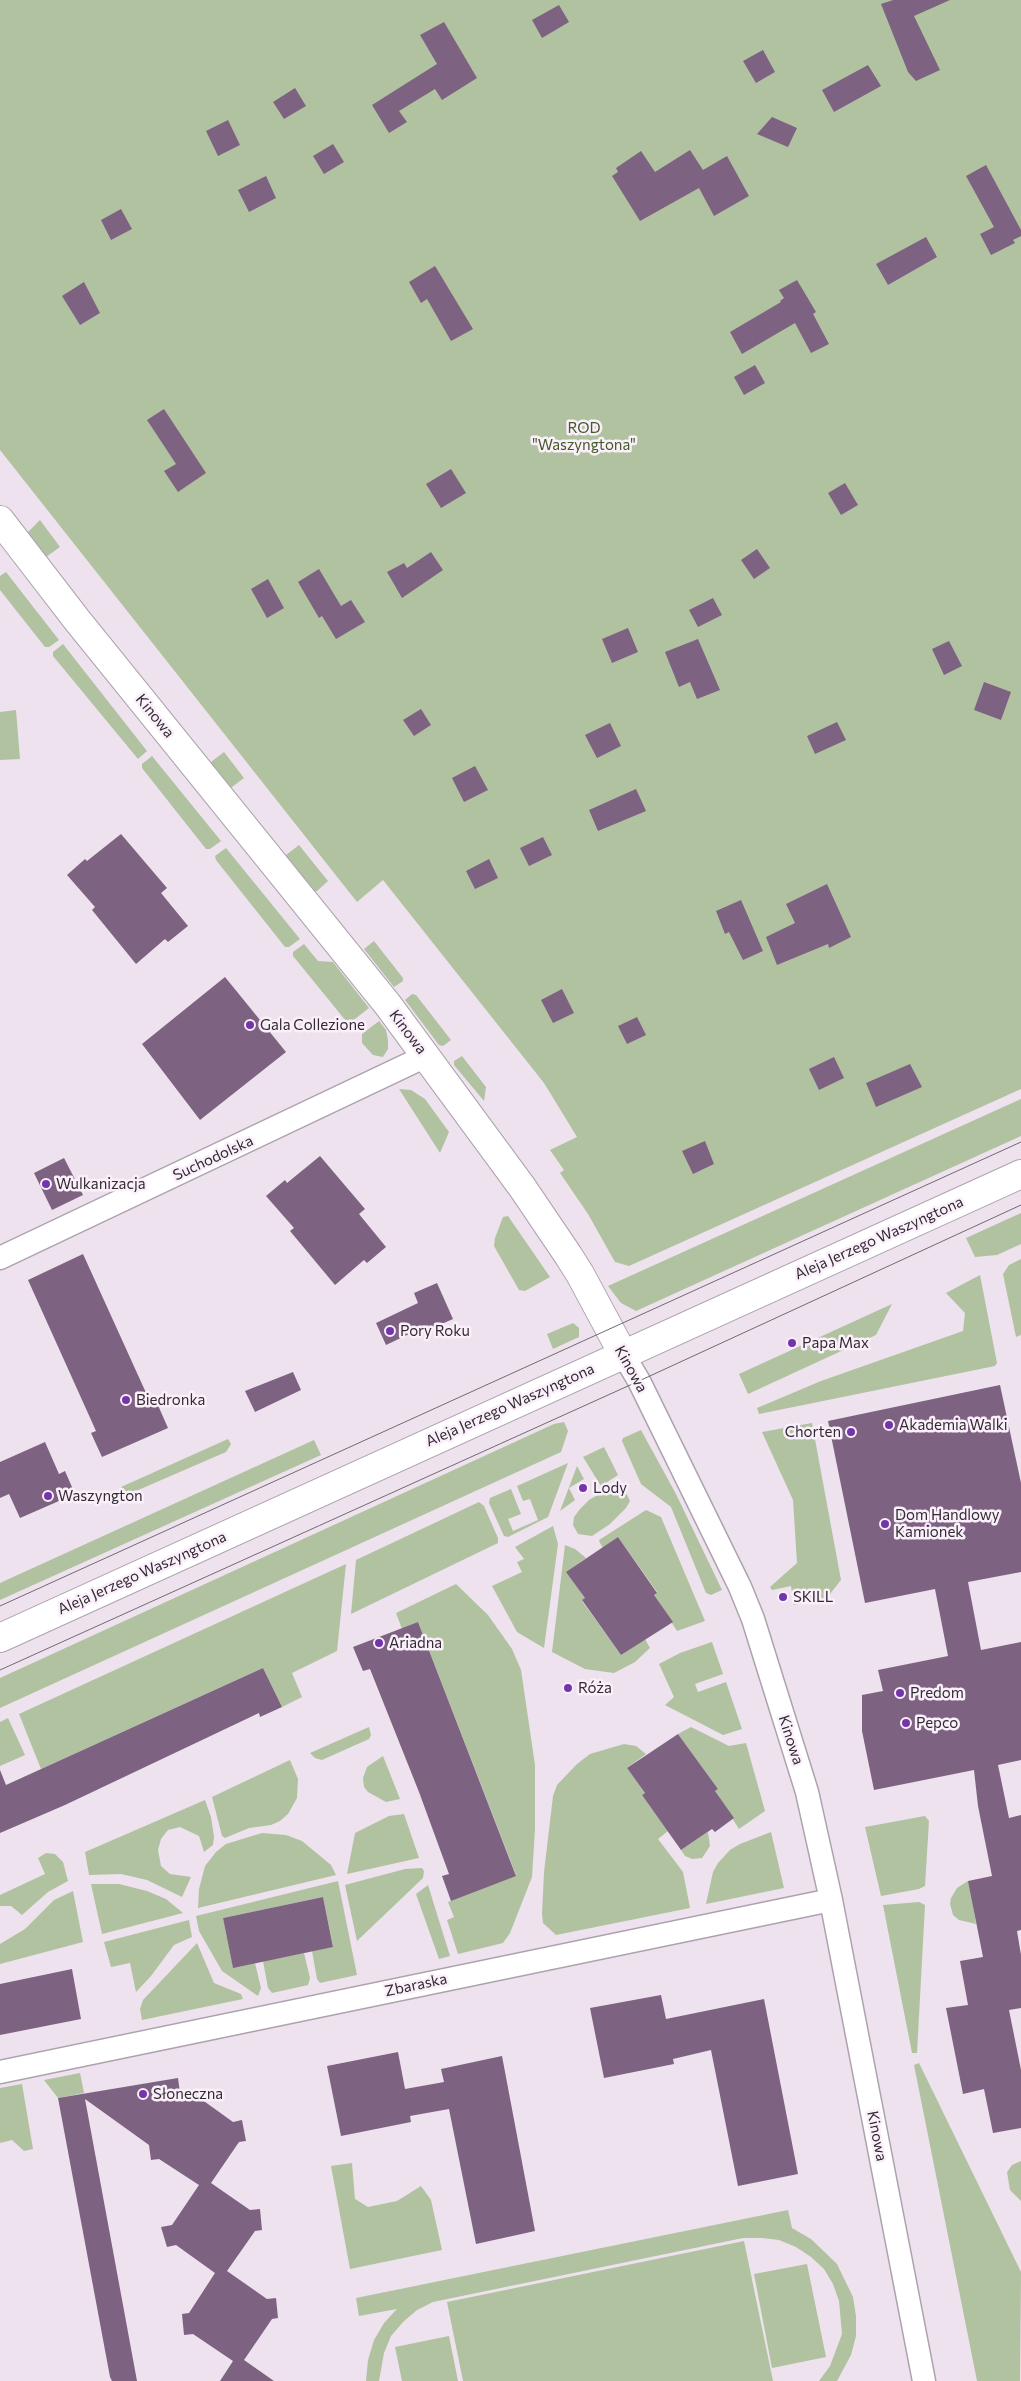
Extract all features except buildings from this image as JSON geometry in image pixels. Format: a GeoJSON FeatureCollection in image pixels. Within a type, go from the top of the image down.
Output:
{"type":"FeatureCollection","features":[{"type":"Feature","properties":{"kind":"main road","name":"Kinowa"},"geometry":{"type":"LineString","coordinates":[[0,520],[83,628],[388,1005],[568,1255],[623,1354]]}},
{"type":"Feature","properties":{"kind":"main road","name":"Aleja Jerzego Waszyngtona"},"geometry":{"type":"LineString","coordinates":[[0,1638],[1021,1174]]}},
{"type":"Feature","properties":{"kind":"street","name":"Suchodolska"},"geometry":{"type":"LineString","coordinates":[[0,1258],[426,1056]]}},
{"type":"Feature","properties":{"kind":"street","name":"Kinowa"},"geometry":{"type":"LineString","coordinates":[[623,1354],[639,1381],[740,1587],[753,1619],[809,1799],[832,1900],[924,2381]]}},
{"type":"Feature","properties":{"kind":"street","name":"Zbaraska"},"geometry":{"type":"LineString","coordinates":[[0,2072],[832,1900]]}},
{"type":"Feature","properties":{"kind":"green space","name":"ROD \"Waszyngtona\""},"geometry":{"type":"Polygon","coordinates":[[[0,0],[1021,0],[1021,1089],[629,1266],[615,1262],[588,1214],[560,1173],[564,1170],[550,1150],[577,1137],[544,1083],[383,880],[357,902],[0,450],[0,0]]]}},
{"type":"Feature","properties":{"kind":"green space"},"geometry":{"type":"Polygon","coordinates":[[[40,520],[60,547],[46,557],[27,533],[40,520]]]}},
{"type":"Feature","properties":{"kind":"green space"},"geometry":{"type":"Polygon","coordinates":[[[6,572],[59,640],[49,647],[45,647],[0,590],[0,576],[6,572]]]}},
{"type":"Feature","properties":{"kind":"green space"},"geometry":{"type":"Polygon","coordinates":[[[63,644],[147,751],[138,759],[53,656],[53,652],[63,644]]]}},
{"type":"Feature","properties":{"kind":"green space"},"geometry":{"type":"Polygon","coordinates":[[[16,710],[20,759],[0,760],[0,712],[16,710]]]}},
{"type":"Feature","properties":{"kind":"green space"},"geometry":{"type":"Polygon","coordinates":[[[224,752],[244,778],[232,787],[229,787],[211,765],[211,762],[224,752]]]}},
{"type":"Feature","properties":{"kind":"green space"},"geometry":{"type":"Polygon","coordinates":[[[152,756],[221,841],[210,849],[206,849],[142,768],[142,764],[152,756]]]}},
{"type":"Feature","properties":{"kind":"green space"},"geometry":{"type":"Polygon","coordinates":[[[299,845],[328,881],[317,891],[314,891],[286,857],[299,845]]]}},
{"type":"Feature","properties":{"kind":"green space"},"geometry":{"type":"Polygon","coordinates":[[[226,848],[300,939],[289,947],[285,947],[216,860],[215,856],[226,848]]]}},
{"type":"Feature","properties":{"kind":"green space"},"geometry":{"type":"Polygon","coordinates":[[[374,941],[403,978],[403,981],[394,987],[364,949],[374,941]]]}},
{"type":"Feature","properties":{"kind":"green space"},"geometry":{"type":"Polygon","coordinates":[[[304,944],[318,961],[333,962],[369,1008],[351,1022],[346,1021],[293,956],[293,952],[304,944]]]}},
{"type":"Feature","properties":{"kind":"green space"},"geometry":{"type":"Polygon","coordinates":[[[412,994],[416,995],[451,1040],[443,1046],[439,1045],[405,1000],[412,994]]]}},
{"type":"Feature","properties":{"kind":"green space"},"geometry":{"type":"Polygon","coordinates":[[[379,1021],[386,1030],[388,1040],[388,1049],[383,1057],[373,1055],[362,1043],[362,1034],[379,1021]]]}},
{"type":"Feature","properties":{"kind":"green space"},"geometry":{"type":"Polygon","coordinates":[[[462,1056],[486,1087],[484,1101],[454,1065],[454,1061],[462,1056]]]}},
{"type":"Feature","properties":{"kind":"green space"},"geometry":{"type":"Polygon","coordinates":[[[399,1089],[411,1090],[425,1099],[449,1132],[440,1153],[399,1089]]]}},
{"type":"Feature","properties":{"kind":"green space"},"geometry":{"type":"Polygon","coordinates":[[[1021,1099],[1021,1136],[636,1311],[621,1303],[608,1286],[1021,1099]]]}},
{"type":"Feature","properties":{"kind":"green space"},"geometry":{"type":"Polygon","coordinates":[[[1021,1213],[1021,1244],[997,1255],[975,1257],[966,1238],[1021,1213]]]}},
{"type":"Feature","properties":{"kind":"green space"},"geometry":{"type":"Polygon","coordinates":[[[508,1216],[550,1277],[525,1291],[519,1290],[494,1246],[503,1217],[508,1216]]]}},
{"type":"Feature","properties":{"kind":"green space"},"geometry":{"type":"Polygon","coordinates":[[[1021,1259],[1021,1335],[1016,1337],[1003,1274],[1009,1265],[1021,1259]]]}},
{"type":"Feature","properties":{"kind":"green space"},"geometry":{"type":"Polygon","coordinates":[[[980,1275],[997,1363],[995,1366],[759,1414],[757,1408],[821,1381],[963,1331],[965,1313],[946,1293],[980,1275]]]}},
{"type":"Feature","properties":{"kind":"green space"},"geometry":{"type":"Polygon","coordinates":[[[892,1304],[876,1335],[748,1394],[739,1374],[892,1304]]]}},
{"type":"Feature","properties":{"kind":"green space"},"geometry":{"type":"Polygon","coordinates":[[[573,1323],[579,1328],[579,1337],[553,1349],[547,1334],[573,1323]]]}},
{"type":"Feature","properties":{"kind":"green space"},"geometry":{"type":"Polygon","coordinates":[[[564,1422],[568,1431],[561,1452],[0,1708],[0,1678],[554,1424],[564,1422]]]}},
{"type":"Feature","properties":{"kind":"green space"},"geometry":{"type":"Polygon","coordinates":[[[812,1423],[841,1580],[826,1599],[794,1605],[791,1586],[772,1590],[770,1587],[797,1563],[793,1500],[762,1432],[812,1423]]]}},
{"type":"Feature","properties":{"kind":"green space"},"geometry":{"type":"Polygon","coordinates":[[[641,1430],[676,1494],[722,1590],[711,1595],[706,1593],[671,1507],[641,1484],[622,1441],[623,1438],[641,1430]]]}},
{"type":"Feature","properties":{"kind":"green space"},"geometry":{"type":"Polygon","coordinates":[[[228,1439],[231,1444],[226,1452],[129,1494],[121,1487],[228,1439]]]}},
{"type":"Feature","properties":{"kind":"green space"},"geometry":{"type":"Polygon","coordinates":[[[314,1440],[321,1455],[0,1600],[0,1583],[314,1440]]]}},
{"type":"Feature","properties":{"kind":"green space"},"geometry":{"type":"Polygon","coordinates":[[[604,1447],[618,1475],[601,1486],[583,1457],[604,1447]]]}},
{"type":"Feature","properties":{"kind":"green space"},"geometry":{"type":"Polygon","coordinates":[[[568,1463],[548,1517],[508,1537],[504,1536],[489,1503],[490,1498],[511,1489],[521,1514],[508,1519],[513,1531],[538,1520],[530,1499],[523,1501],[517,1486],[568,1463]]]}},
{"type":"Feature","properties":{"kind":"green space"},"geometry":{"type":"Polygon","coordinates":[[[577,1466],[584,1479],[569,1488],[575,1500],[560,1511],[577,1466]]]}},
{"type":"Feature","properties":{"kind":"green space"},"geometry":{"type":"Polygon","coordinates":[[[622,1485],[630,1501],[626,1508],[610,1524],[592,1536],[578,1534],[573,1525],[574,1517],[580,1509],[589,1500],[613,1486],[622,1485]]]}},
{"type":"Feature","properties":{"kind":"green space"},"geometry":{"type":"Polygon","coordinates":[[[479,1502],[484,1506],[498,1538],[498,1543],[351,1614],[356,1560],[479,1502]]]}},
{"type":"Feature","properties":{"kind":"green space"},"geometry":{"type":"Polygon","coordinates":[[[646,1510],[661,1517],[705,1621],[677,1631],[654,1595],[657,1592],[618,1537],[603,1548],[600,1543],[599,1540],[646,1510]]]}},
{"type":"Feature","properties":{"kind":"green space"},"geometry":{"type":"Polygon","coordinates":[[[553,1526],[558,1544],[544,1648],[517,1632],[492,1586],[522,1572],[517,1562],[524,1559],[515,1547],[553,1526]]]}},
{"type":"Feature","properties":{"kind":"green space"},"geometry":{"type":"Polygon","coordinates":[[[565,1545],[575,1549],[586,1558],[567,1572],[585,1598],[582,1601],[621,1655],[645,1639],[650,1648],[635,1662],[614,1673],[585,1669],[552,1652],[565,1545]]]}},
{"type":"Feature","properties":{"kind":"green space"},"geometry":{"type":"Polygon","coordinates":[[[346,1564],[337,1651],[292,1673],[302,1697],[282,1707],[263,1668],[41,1769],[19,1714],[346,1564]]]}},
{"type":"Feature","properties":{"kind":"green space"},"geometry":{"type":"Polygon","coordinates":[[[456,1584],[488,1615],[512,1649],[521,1670],[535,1765],[535,1829],[532,1877],[510,1933],[503,1943],[458,1954],[447,1920],[454,1917],[448,1902],[516,1875],[418,1622],[402,1629],[396,1613],[456,1584]]]}},
{"type":"Feature","properties":{"kind":"green space"},"geometry":{"type":"Polygon","coordinates":[[[712,1642],[723,1674],[695,1684],[698,1692],[726,1682],[742,1729],[723,1735],[665,1705],[674,1697],[659,1664],[680,1653],[712,1642]]]}},
{"type":"Feature","properties":{"kind":"green space"},"geometry":{"type":"Polygon","coordinates":[[[8,1718],[25,1755],[0,1766],[0,1722],[8,1718]]]}},
{"type":"Feature","properties":{"kind":"green space"},"geometry":{"type":"Polygon","coordinates":[[[369,1727],[371,1735],[369,1739],[322,1760],[315,1758],[310,1753],[369,1727]]]}},
{"type":"Feature","properties":{"kind":"green space"},"geometry":{"type":"Polygon","coordinates":[[[691,1727],[729,1746],[746,1743],[765,1811],[739,1829],[715,1791],[718,1789],[678,1734],[691,1727]]]}},
{"type":"Feature","properties":{"kind":"green space"},"geometry":{"type":"Polygon","coordinates":[[[624,1744],[636,1746],[646,1754],[627,1768],[645,1793],[642,1795],[668,1831],[658,1839],[683,1872],[690,1908],[556,1935],[543,1923],[542,1914],[544,1872],[553,1796],[557,1785],[577,1764],[590,1754],[624,1744]]]}},
{"type":"Feature","properties":{"kind":"green space"},"geometry":{"type":"Polygon","coordinates":[[[383,1756],[400,1799],[386,1802],[368,1792],[364,1787],[363,1778],[367,1767],[383,1756]]]}},
{"type":"Feature","properties":{"kind":"green space"},"geometry":{"type":"Polygon","coordinates":[[[290,1760],[298,1779],[297,1798],[288,1814],[280,1821],[271,1825],[249,1828],[225,1838],[222,1836],[212,1797],[290,1760]]]}},
{"type":"Feature","properties":{"kind":"green space"},"geometry":{"type":"Polygon","coordinates":[[[205,1800],[211,1817],[214,1837],[213,1845],[204,1852],[199,1836],[180,1827],[168,1830],[161,1839],[158,1850],[161,1866],[170,1874],[191,1877],[182,1897],[147,1880],[121,1874],[89,1875],[85,1852],[205,1800]]]}},
{"type":"Feature","properties":{"kind":"green space"},"geometry":{"type":"Polygon","coordinates":[[[404,1814],[419,1858],[347,1874],[355,1833],[389,1816],[404,1814]]]}},
{"type":"Feature","properties":{"kind":"green space"},"geometry":{"type":"Polygon","coordinates":[[[925,1816],[929,1821],[925,1886],[919,1889],[881,1896],[865,1827],[925,1816]]]}},
{"type":"Feature","properties":{"kind":"green space"},"geometry":{"type":"Polygon","coordinates":[[[708,1832],[710,1846],[702,1858],[692,1859],[685,1856],[681,1850],[708,1832]]]}},
{"type":"Feature","properties":{"kind":"green space"},"geometry":{"type":"Polygon","coordinates":[[[771,1832],[784,1888],[706,1904],[713,1872],[718,1863],[730,1850],[740,1844],[771,1832]]]}},
{"type":"Feature","properties":{"kind":"green space"},"geometry":{"type":"Polygon","coordinates":[[[262,1833],[286,1835],[302,1841],[331,1865],[336,1875],[198,1908],[199,1889],[205,1866],[216,1852],[226,1844],[262,1833]]]}},
{"type":"Feature","properties":{"kind":"green space"},"geometry":{"type":"Polygon","coordinates":[[[46,1853],[55,1854],[63,1862],[68,1881],[48,1892],[22,1915],[11,1906],[0,1906],[0,1895],[45,1874],[38,1858],[46,1853]]]}},
{"type":"Feature","properties":{"kind":"green space"},"geometry":{"type":"Polygon","coordinates":[[[422,1868],[424,1871],[423,1878],[357,1941],[345,1885],[405,1869],[422,1868]]]}},
{"type":"Feature","properties":{"kind":"green space"},"geometry":{"type":"Polygon","coordinates":[[[338,1881],[357,1975],[320,1983],[317,1979],[312,1951],[333,1946],[323,1897],[223,1918],[233,1967],[255,1963],[261,1988],[258,1996],[222,1971],[199,1931],[196,1916],[338,1881]]]}},
{"type":"Feature","properties":{"kind":"green space"},"geometry":{"type":"Polygon","coordinates":[[[968,1881],[970,1883],[976,1924],[959,1920],[953,1915],[950,1904],[957,1888],[968,1881]]]}},
{"type":"Feature","properties":{"kind":"green space"},"geometry":{"type":"Polygon","coordinates":[[[91,1884],[119,1884],[147,1891],[166,1899],[183,1913],[102,1934],[91,1884]]]}},
{"type":"Feature","properties":{"kind":"green space"},"geometry":{"type":"Polygon","coordinates":[[[428,1885],[450,1956],[439,1959],[416,1894],[428,1885]]]}},
{"type":"Feature","properties":{"kind":"green space"},"geometry":{"type":"Polygon","coordinates":[[[73,1891],[83,1942],[0,1964],[0,1944],[25,1929],[54,1900],[73,1891]]]}},
{"type":"Feature","properties":{"kind":"green space"},"geometry":{"type":"Polygon","coordinates":[[[919,1902],[925,1905],[917,2053],[912,2053],[883,1905],[919,1902]]]}},
{"type":"Feature","properties":{"kind":"green space"},"geometry":{"type":"Polygon","coordinates":[[[189,1920],[192,1937],[174,1945],[151,1976],[136,1992],[130,1963],[111,1967],[104,1942],[189,1920]]]}},
{"type":"Feature","properties":{"kind":"green space"},"geometry":{"type":"Polygon","coordinates":[[[197,1943],[214,1983],[241,1994],[243,1999],[142,2020],[140,2009],[143,2000],[197,1943]]]}},
{"type":"Feature","properties":{"kind":"green space"},"geometry":{"type":"Polygon","coordinates":[[[304,1953],[310,1978],[308,1985],[272,1993],[268,1988],[263,1961],[304,1953]]]}},
{"type":"Feature","properties":{"kind":"green space"},"geometry":{"type":"Polygon","coordinates":[[[919,2063],[1021,2272],[1020,2381],[977,2381],[914,2065],[919,2063]]]}},
{"type":"Feature","properties":{"kind":"green space"},"geometry":{"type":"Polygon","coordinates":[[[80,2073],[84,2093],[58,2098],[44,2080],[80,2073]]]}},
{"type":"Feature","properties":{"kind":"green space"},"geometry":{"type":"Polygon","coordinates":[[[22,2084],[33,2149],[24,2151],[12,2140],[0,2143],[0,2088],[22,2084]]]}},
{"type":"Feature","properties":{"kind":"green space"},"geometry":{"type":"Polygon","coordinates":[[[1021,2161],[1021,2201],[1010,2190],[1007,2172],[1012,2165],[1021,2161]]]}},
{"type":"Feature","properties":{"kind":"green space"},"geometry":{"type":"Polygon","coordinates":[[[352,2163],[355,2199],[368,2207],[397,2201],[421,2186],[431,2200],[442,2250],[350,2269],[331,2166],[352,2163]]]}},
{"type":"Feature","properties":{"kind":"green space"},"geometry":{"type":"Polygon","coordinates":[[[788,2210],[792,2228],[811,2239],[837,2264],[853,2297],[856,2316],[856,2336],[851,2355],[837,2381],[819,2381],[830,2366],[842,2334],[839,2301],[833,2284],[824,2269],[796,2247],[779,2240],[743,2238],[433,2302],[417,2310],[391,2336],[384,2353],[379,2381],[366,2381],[368,2360],[374,2340],[384,2323],[397,2309],[359,2316],[356,2298],[788,2210]]]}},
{"type":"Feature","properties":{"kind":"green space"},"geometry":{"type":"Polygon","coordinates":[[[744,2241],[773,2381],[463,2381],[447,2302],[744,2241]]]}},
{"type":"Feature","properties":{"kind":"green space"},"geometry":{"type":"Polygon","coordinates":[[[807,2264],[826,2357],[772,2368],[754,2274],[807,2264]]]}},
{"type":"Feature","properties":{"kind":"green space"},"geometry":{"type":"Polygon","coordinates":[[[449,2336],[458,2381],[402,2381],[395,2347],[449,2336]]]}},
{"type":"Feature","properties":{"kind":"tram line"},"geometry":{"type":"LineString","coordinates":[[0,1606],[1021,1142]]}},
{"type":"Feature","properties":{"kind":"tram line"},"geometry":{"type":"LineString","coordinates":[[0,1670],[639,1381],[1021,1205]]}},
{"type":"Feature","properties":{"kind":"place","name":"Gala Collezione"},"geometry":{"type":"Point","coordinates":[250,1025]}},
{"type":"Feature","properties":{"kind":"place","name":"Wulkanizacja"},"geometry":{"type":"Point","coordinates":[46,1184]}},
{"type":"Feature","properties":{"kind":"place","name":"Pory Roku"},"geometry":{"type":"Point","coordinates":[390,1331]}},
{"type":"Feature","properties":{"kind":"place","name":"Papa Max"},"geometry":{"type":"Point","coordinates":[792,1343]}},
{"type":"Feature","properties":{"kind":"place","name":"Biedronka"},"geometry":{"type":"Point","coordinates":[126,1400]}},
{"type":"Feature","properties":{"kind":"place","name":"Akademia Walki"},"geometry":{"type":"Point","coordinates":[889,1425]}},
{"type":"Feature","properties":{"kind":"place","name":"Chorten"},"geometry":{"type":"Point","coordinates":[851,1432]}},
{"type":"Feature","properties":{"kind":"place","name":"Lody"},"geometry":{"type":"Point","coordinates":[583,1488]}},
{"type":"Feature","properties":{"kind":"place","name":"Waszyngton"},"geometry":{"type":"Point","coordinates":[48,1496]}},
{"type":"Feature","properties":{"kind":"place","name":"Dom Handlowy Kamionek"},"geometry":{"type":"Point","coordinates":[885,1524]}},
{"type":"Feature","properties":{"kind":"place","name":"SKILL"},"geometry":{"type":"Point","coordinates":[783,1597]}},
{"type":"Feature","properties":{"kind":"place","name":"Ariadna"},"geometry":{"type":"Point","coordinates":[379,1643]}},
{"type":"Feature","properties":{"kind":"place","name":"Róża"},"geometry":{"type":"Point","coordinates":[568,1688]}},
{"type":"Feature","properties":{"kind":"place","name":"Predom"},"geometry":{"type":"Point","coordinates":[900,1693]}},
{"type":"Feature","properties":{"kind":"place","name":"Pepco"},"geometry":{"type":"Point","coordinates":[906,1723]}},
{"type":"Feature","properties":{"kind":"place","name":"Słoneczna"},"geometry":{"type":"Point","coordinates":[143,2094]}}]}
